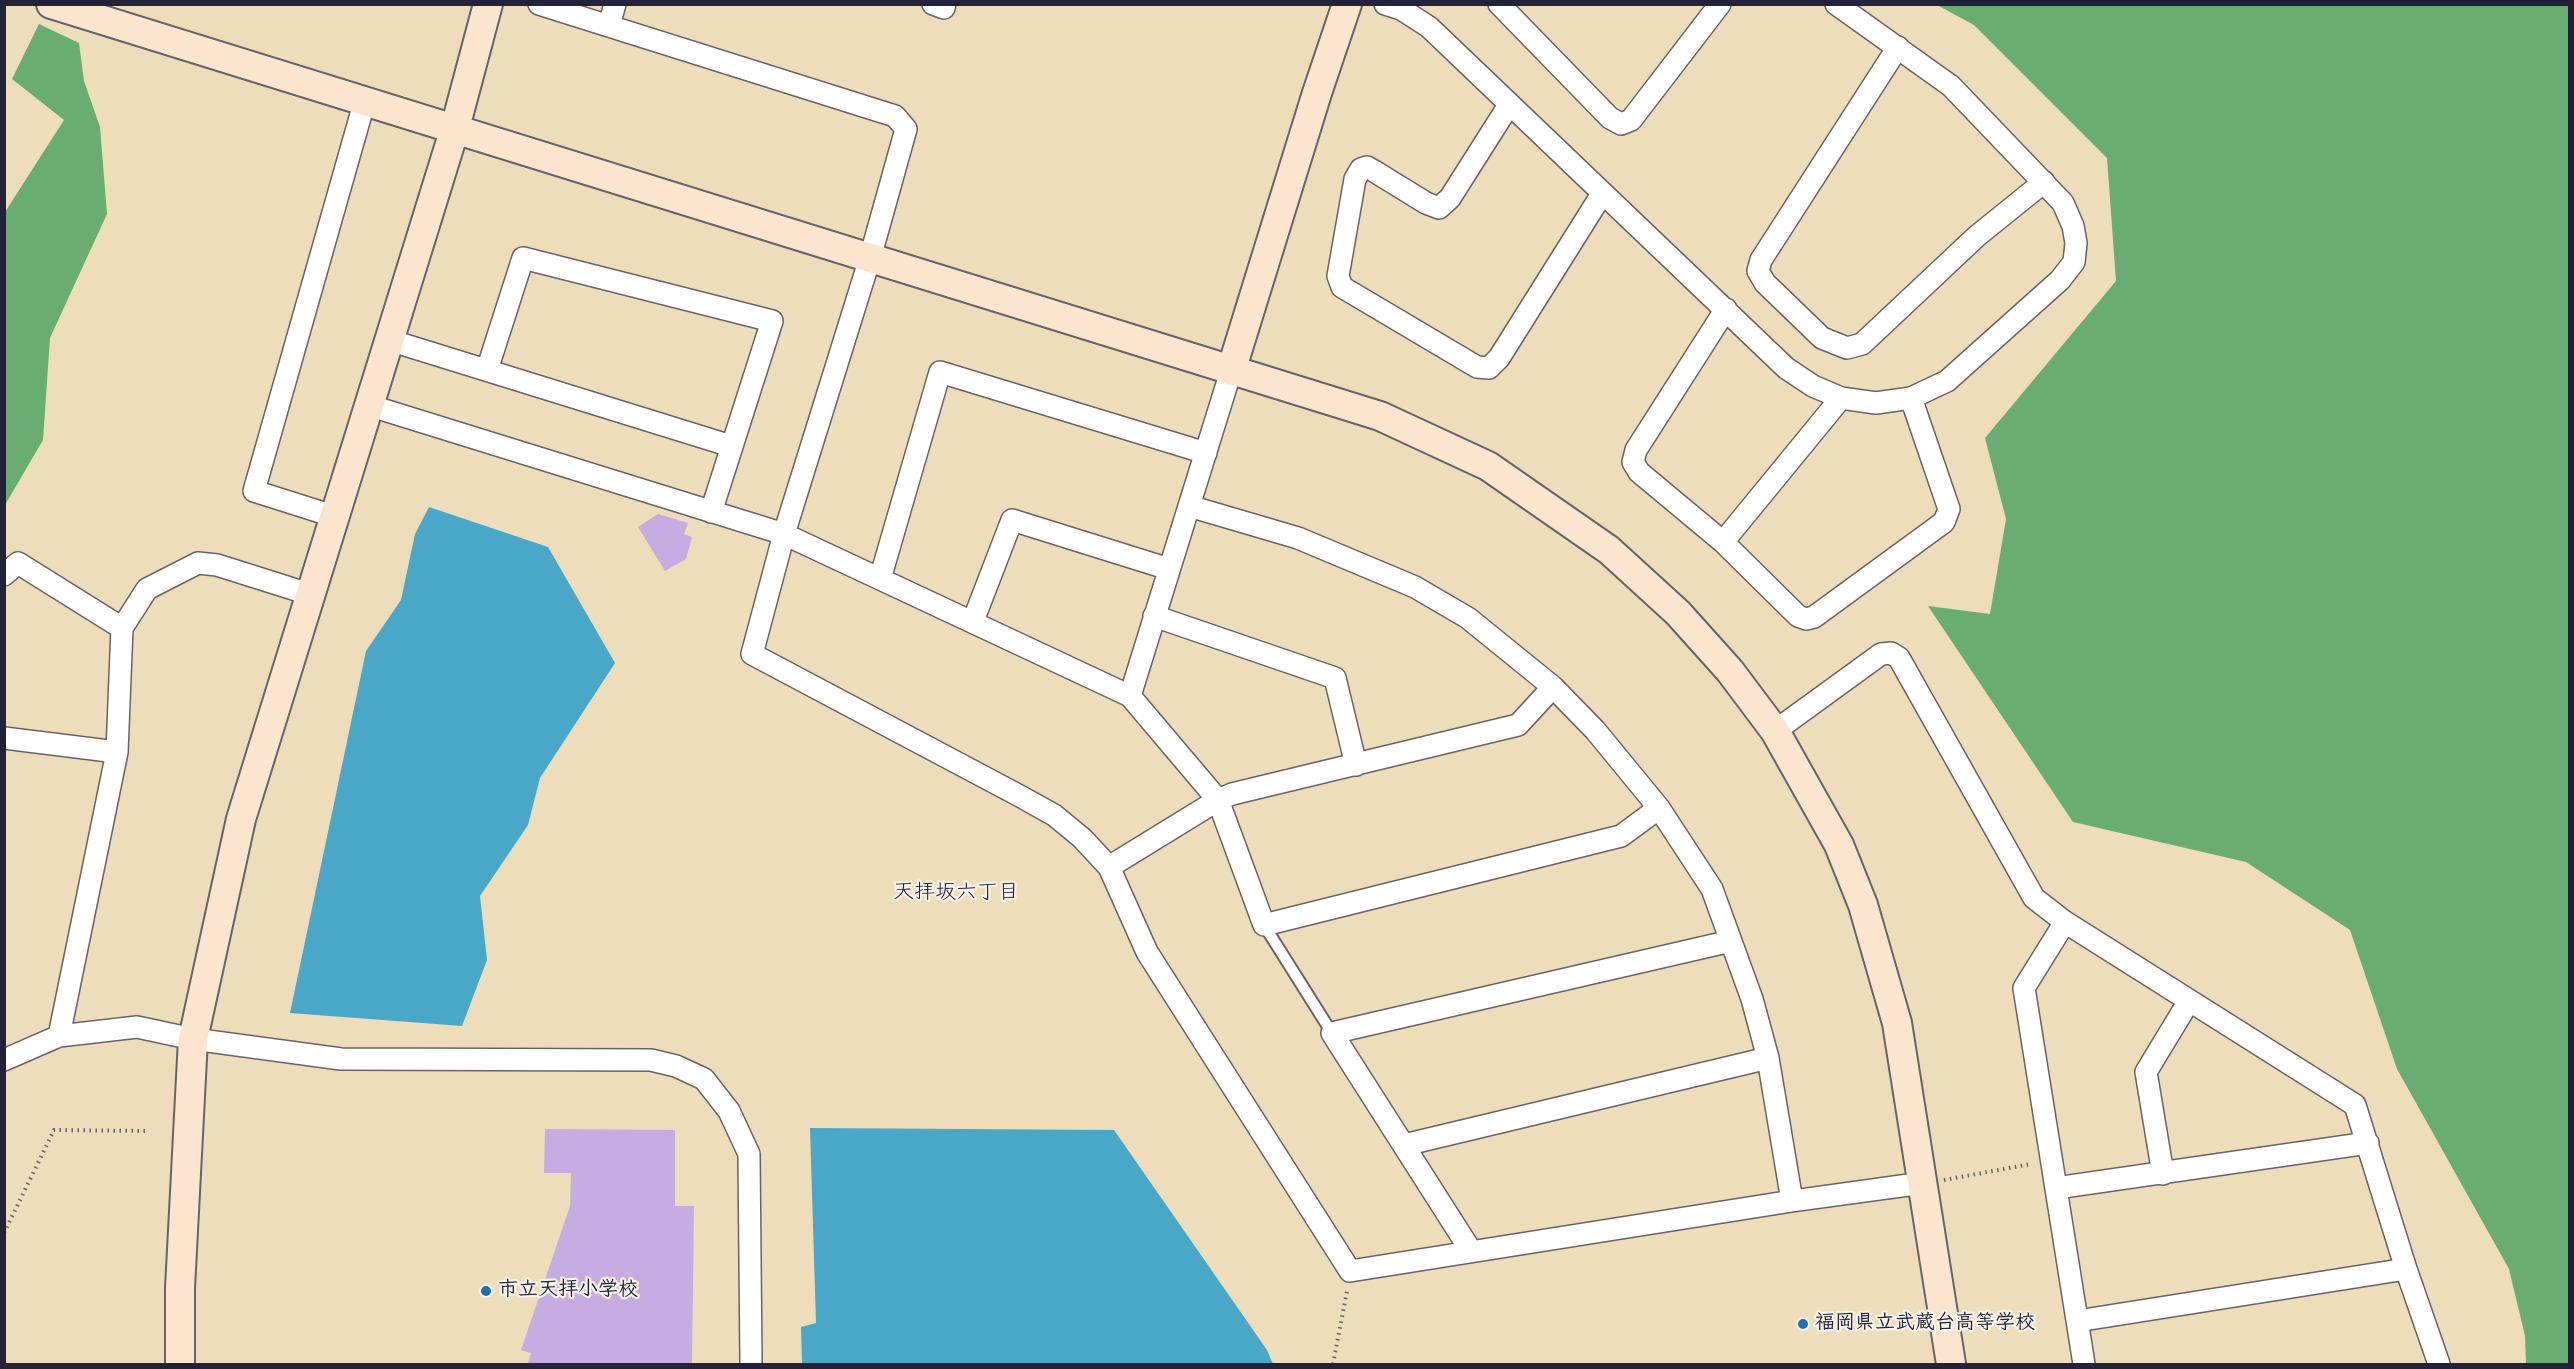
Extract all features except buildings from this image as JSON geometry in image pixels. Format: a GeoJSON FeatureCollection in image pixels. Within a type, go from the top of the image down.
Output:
{"type":"FeatureCollection","features":[{"type":"Feature","properties":{"kind":"street"},"geometry":{"type":"LineString","coordinates":[[51,4],[1380,416],[1488,466],[1609,550],[1678,613],[1730,671],[1775,731],[1839,845],[1863,905],[1897,1023],[1951,1365]]}},
{"type":"Feature","properties":{"kind":"street"},"geometry":{"type":"LineString","coordinates":[[180,1365],[180,1288],[193,1040],[241,819],[333,516],[390,340],[454,128],[488,4]]}},
{"type":"Feature","properties":{"kind":"street"},"geometry":{"type":"LineString","coordinates":[[539,4],[895,116],[906,129],[870,258],[784,534],[752,654],[1054,815],[1082,838],[1109,867],[1147,952],[1350,1271],[1792,1201],[1923,1183]]}},
{"type":"Feature","properties":{"kind":"street"},"geometry":{"type":"LineString","coordinates":[[609,26],[615,4]]}},
{"type":"Feature","properties":{"kind":"street"},"geometry":{"type":"LineString","coordinates":[[933,4],[944,8],[945,4]]}},
{"type":"Feature","properties":{"kind":"street"},"geometry":{"type":"LineString","coordinates":[[1130,696],[1347,4]]}},
{"type":"Feature","properties":{"kind":"street"},"geometry":{"type":"LineString","coordinates":[[1385,4],[1401,9],[1430,27],[1786,368],[1813,386],[1840,398],[1876,403],[1911,398],[1947,381],[2060,280],[2074,262],[2076,243],[2073,226],[2064,203],[1951,86],[1836,4]]}},
{"type":"Feature","properties":{"kind":"street"},"geometry":{"type":"LineString","coordinates":[[1508,8],[1610,118],[1621,124],[1631,120],[1720,4]]}},
{"type":"Feature","properties":{"kind":"street"},"geometry":{"type":"LineString","coordinates":[[1898,47],[1761,260],[1758,272],[1765,283],[1822,338],[1847,348],[1862,344],[1977,236],[2044,182]]}},
{"type":"Feature","properties":{"kind":"street"},"geometry":{"type":"LineString","coordinates":[[333,516],[254,491],[365,100]]}},
{"type":"Feature","properties":{"kind":"street"},"geometry":{"type":"LineString","coordinates":[[1509,105],[1450,198],[1440,208],[1426,203],[1367,167],[1362,169],[1355,179],[1338,276],[1342,287],[1477,367],[1489,368],[1499,358],[1602,194]]}},
{"type":"Feature","properties":{"kind":"street"},"geometry":{"type":"LineString","coordinates":[[488,370],[522,258],[772,321],[711,512]]}},
{"type":"Feature","properties":{"kind":"street"},"geometry":{"type":"LineString","coordinates":[[1726,309],[1636,450],[1633,462],[1640,471],[1723,542],[1798,616],[1806,619],[1814,617],[1944,522],[1949,509],[1911,398]]}},
{"type":"Feature","properties":{"kind":"street"},"geometry":{"type":"LineString","coordinates":[[390,340],[731,446]]}},
{"type":"Feature","properties":{"kind":"street"},"geometry":{"type":"LineString","coordinates":[[880,579],[940,372],[1206,453]]}},
{"type":"Feature","properties":{"kind":"street"},"geometry":{"type":"LineString","coordinates":[[1723,542],[1840,398]]}},
{"type":"Feature","properties":{"kind":"street"},"geometry":{"type":"LineString","coordinates":[[368,405],[784,534],[1130,696],[1218,800],[1264,925],[1621,836],[1659,808]]}},
{"type":"Feature","properties":{"kind":"street"},"geometry":{"type":"LineString","coordinates":[[1189,506],[1298,538],[1415,587],[1468,618],[1553,687],[1595,730],[1659,808],[1712,889],[1752,999],[1768,1058],[1792,1201]]}},
{"type":"Feature","properties":{"kind":"street"},"geometry":{"type":"LineString","coordinates":[[973,621],[1012,520],[1169,569]]}},
{"type":"Feature","properties":{"kind":"street"},"geometry":{"type":"LineString","coordinates":[[4,575],[18,563],[122,628]]}},
{"type":"Feature","properties":{"kind":"street"},"geometry":{"type":"LineString","coordinates":[[59,1036],[117,752],[122,628],[147,589],[198,563],[217,565],[309,594]]}},
{"type":"Feature","properties":{"kind":"street"},"geometry":{"type":"LineString","coordinates":[[1154,616],[1335,678],[1356,765]]}},
{"type":"Feature","properties":{"kind":"street"},"geometry":{"type":"LineString","coordinates":[[1775,731],[1881,654],[1892,653],[1899,658],[2034,898],[2065,922],[2355,1105],[2406,1269],[2439,1365]]}},
{"type":"Feature","properties":{"kind":"street"},"geometry":{"type":"LineString","coordinates":[[1109,867],[1218,800],[1232,794],[1518,725],[1553,687]]}},
{"type":"Feature","properties":{"kind":"street"},"geometry":{"type":"LineString","coordinates":[[4,738],[117,752]]}},
{"type":"Feature","properties":{"kind":"street"},"geometry":{"type":"LineString","coordinates":[[2065,922],[2024,988],[2084,1365]]}},
{"type":"Feature","properties":{"kind":"street"},"geometry":{"type":"LineString","coordinates":[[1471,1251],[1332,1033],[1731,941]]}},
{"type":"Feature","properties":{"kind":"street"},"geometry":{"type":"LineString","coordinates":[[2163,1174],[2146,1072],[2189,1001]]}},
{"type":"Feature","properties":{"kind":"street"},"geometry":{"type":"LineString","coordinates":[[4,1060],[59,1036],[137,1027],[193,1040],[340,1059],[651,1060],[676,1066],[704,1079],[729,1111],[749,1154],[751,1365]]}},
{"type":"Feature","properties":{"kind":"street"},"geometry":{"type":"LineString","coordinates":[[1404,1145],[1768,1058]]}},
{"type":"Feature","properties":{"kind":"street"},"geometry":{"type":"LineString","coordinates":[[2056,1188],[2368,1143]]}},
{"type":"Feature","properties":{"kind":"street"},"geometry":{"type":"LineString","coordinates":[[2077,1321],[2406,1269]]}},
{"type":"Feature","properties":{"kind":"lane"},"geometry":{"type":"LineString","coordinates":[[1264,925],[1332,1033]]}},
{"type":"Feature","properties":{"kind":"path"},"geometry":{"type":"LineString","coordinates":[[4,1233],[54,1130],[148,1131]]}},
{"type":"Feature","properties":{"kind":"path"},"geometry":{"type":"LineString","coordinates":[[1923,1183],[2052,1160]]}},
{"type":"Feature","properties":{"kind":"path"},"geometry":{"type":"LineString","coordinates":[[1333,1365],[1350,1271]]}},
{"type":"Feature","properties":{"kind":"green space"},"geometry":{"type":"Polygon","coordinates":[[[1937,5],[2569,5],[2569,1364],[2526,1364],[2525,1336],[2509,1269],[2397,1069],[2350,930],[2246,862],[2073,822],[1928,606],[1990,614],[2006,519],[1985,438],[2116,281],[2107,158],[1974,25],[1937,5]]]}},
{"type":"Feature","properties":{"kind":"green space"},"geometry":{"type":"Polygon","coordinates":[[[39,24],[79,43],[84,81],[100,127],[107,214],[50,338],[43,440],[5,505],[5,212],[64,120],[12,79],[39,24]]]}},
{"type":"Feature","properties":{"kind":"water"},"geometry":{"type":"Polygon","coordinates":[[[429,507],[548,547],[615,663],[540,778],[528,825],[480,896],[487,960],[462,1026],[290,1013],[366,651],[401,600],[415,534],[429,507]]]}},
{"type":"Feature","properties":{"kind":"water"},"geometry":{"type":"Polygon","coordinates":[[[810,1128],[1114,1130],[1267,1350],[1273,1364],[802,1364],[801,1327],[816,1323],[810,1128]]]}},
{"type":"Feature","properties":{"kind":"place","name":"市立天拝小学校"},"geometry":{"type":"Point","coordinates":[486,1291]}},
{"type":"Feature","properties":{"kind":"place","name":"福岡県立武蔵台高等学校"},"geometry":{"type":"Point","coordinates":[1803,1324]}},
{"type":"Feature","properties":{"kind":"district","name":"天拝坂六丁目"},"geometry":{"type":"Point","coordinates":[956,894]}}]}
